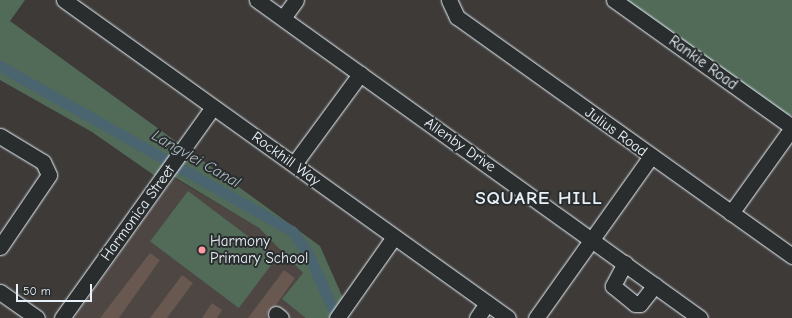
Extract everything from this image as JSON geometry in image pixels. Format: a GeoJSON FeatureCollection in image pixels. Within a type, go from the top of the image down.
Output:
{"type":"FeatureCollection","features":[{"type":"Feature","properties":{"kind":"street","name":"Rockhill Way"},"geometry":{"type":"LineString","coordinates":[[64,0],[508,318]]}},
{"type":"Feature","properties":{"kind":"street","name":"Allenby Drive"},"geometry":{"type":"LineString","coordinates":[[257,0],[625,263],[655,285],[691,315]]}},
{"type":"Feature","properties":{"kind":"street"},"geometry":{"type":"LineString","coordinates":[[283,18],[296,0]]}},
{"type":"Feature","properties":{"kind":"street","name":"Julius Road"},"geometry":{"type":"LineString","coordinates":[[449,0],[457,17],[792,256]]}},
{"type":"Feature","properties":{"kind":"street","name":"Rankie Road"},"geometry":{"type":"LineString","coordinates":[[614,0],[792,127]]}},
{"type":"Feature","properties":{"kind":"street"},"geometry":{"type":"LineString","coordinates":[[294,164],[360,74]]}},
{"type":"Feature","properties":{"kind":"street","name":"Harmonica Street"},"geometry":{"type":"LineString","coordinates":[[62,318],[213,107]]}},
{"type":"Feature","properties":{"kind":"street"},"geometry":{"type":"LineString","coordinates":[[731,212],[792,127]]}},
{"type":"Feature","properties":{"kind":"street"},"geometry":{"type":"LineString","coordinates":[[0,136],[43,162],[48,168],[49,176],[0,247]]}},
{"type":"Feature","properties":{"kind":"street"},"geometry":{"type":"LineString","coordinates":[[536,318],[651,156]]}},
{"type":"Feature","properties":{"kind":"street"},"geometry":{"type":"LineString","coordinates":[[338,316],[394,237]]}},
{"type":"Feature","properties":{"kind":"street"},"geometry":{"type":"LineString","coordinates":[[625,263],[613,286],[635,304],[640,304],[655,285]]}},
{"type":"Feature","properties":{"kind":"street"},"geometry":{"type":"LineString","coordinates":[[0,292],[36,318]]}},
{"type":"Feature","properties":{"kind":"street"},"geometry":{"type":"LineString","coordinates":[[477,318],[487,303]]}},
{"type":"Feature","properties":{"kind":"shaded area","name":"Harmony Primary School"},"geometry":{"type":"Polygon","coordinates":[[[174,178],[259,228],[303,273],[325,318],[74,318],[174,178]]]}},
{"type":"Feature","properties":{"kind":"green space"},"geometry":{"type":"Polygon","coordinates":[[[0,0],[25,0],[10,21],[181,145],[158,178],[92,132],[0,80],[0,0]]]}},
{"type":"Feature","properties":{"kind":"green space"},"geometry":{"type":"Polygon","coordinates":[[[622,0],[792,0],[792,115],[786,115],[622,0]]]}},
{"type":"Feature","properties":{"kind":"green space"},"geometry":{"type":"Polygon","coordinates":[[[188,150],[320,246],[343,298],[329,318],[306,318],[282,299],[303,273],[259,228],[171,175],[188,150]]]}},
{"type":"Feature","properties":{"kind":"green space"},"geometry":{"type":"Polygon","coordinates":[[[188,191],[277,258],[239,308],[150,241],[188,191]]]}},
{"type":"Feature","properties":{"kind":"building"},"geometry":{"type":"Polygon","coordinates":[[[150,253],[160,260],[119,318],[100,318],[150,253]]]}},
{"type":"Feature","properties":{"kind":"building"},"geometry":{"type":"Polygon","coordinates":[[[284,270],[295,278],[276,305],[269,309],[266,318],[248,318],[284,270]]]}},
{"type":"Feature","properties":{"kind":"building"},"geometry":{"type":"Polygon","coordinates":[[[182,275],[193,283],[167,318],[150,318],[182,275]]]}},
{"type":"Feature","properties":{"kind":"building"},"geometry":{"type":"Polygon","coordinates":[[[212,303],[222,310],[217,318],[202,318],[212,303]]]}},
{"type":"Feature","properties":{"kind":"waterway","name":"Langvlei Canal"},"geometry":{"type":"LineString","coordinates":[[0,66],[292,231],[308,253],[337,318]]}},
{"type":"Feature","properties":{"kind":"place","name":"Harmony Primary School"},"geometry":{"type":"Point","coordinates":[202,250]}},
{"type":"Feature","properties":{"kind":"district","name":"SQUARE HILL"},"geometry":{"type":"Point","coordinates":[539,199]}}]}
